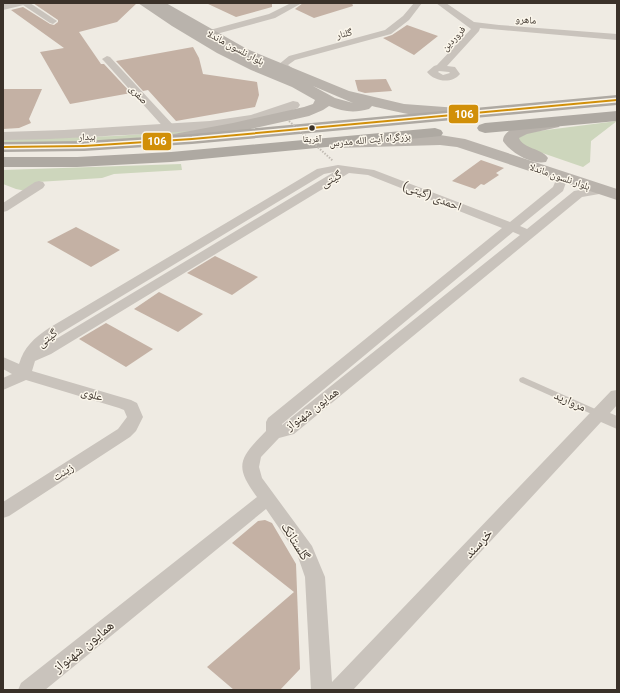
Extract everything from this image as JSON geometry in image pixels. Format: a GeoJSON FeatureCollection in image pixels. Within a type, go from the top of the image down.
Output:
{"type":"FeatureCollection","features":[{"type":"Feature","properties":{"kind":"highway","name":"بزرگراه آیت الله مدرس"},"geometry":{"type":"LineString","coordinates":[[3,147],[128,144],[480,114],[617,100]]}},
{"type":"Feature","properties":{"kind":"highway","name":"بزرگراه آیت الله مدرس"},"geometry":{"type":"LineString","coordinates":[[3,162],[77,162],[171,157],[617,116]]}},
{"type":"Feature","properties":{"kind":"main road","name":"بلوار نلسون ماندلا"},"geometry":{"type":"LineString","coordinates":[[144,3],[204,34]]}},
{"type":"Feature","properties":{"kind":"main road","name":"بلوار نلسون ماندلا"},"geometry":{"type":"LineString","coordinates":[[157,3],[204,34],[232,56],[297,80],[340,92],[361,100],[364,103],[364,106],[349,108],[318,94],[297,80]]}},
{"type":"Feature","properties":{"kind":"main road"},"geometry":{"type":"LineString","coordinates":[[297,80],[301,90],[298,109]]}},
{"type":"Feature","properties":{"kind":"main road"},"geometry":{"type":"LineString","coordinates":[[340,92],[385,105],[418,111],[446,114],[480,114]]}},
{"type":"Feature","properties":{"kind":"main road"},"geometry":{"type":"LineString","coordinates":[[128,144],[220,130],[298,109],[314,110],[323,103],[323,99],[318,94]]}},
{"type":"Feature","properties":{"kind":"main road"},"geometry":{"type":"LineString","coordinates":[[331,143],[358,144],[440,140],[468,144],[513,144],[586,119]]}},
{"type":"Feature","properties":{"kind":"main road","name":"بلوار نلسون ماندلا"},"geometry":{"type":"LineString","coordinates":[[513,144],[562,177],[612,190]]}},
{"type":"Feature","properties":{"kind":"main road","name":"بلوار نلسون ماندلا"},"geometry":{"type":"LineString","coordinates":[[513,144],[526,152],[612,190]]}},
{"type":"Feature","properties":{"kind":"street"},"geometry":{"type":"LineString","coordinates":[[3,7],[20,3]]}},
{"type":"Feature","properties":{"kind":"street"},"geometry":{"type":"LineString","coordinates":[[24,3],[53,21]]}},
{"type":"Feature","properties":{"kind":"street"},"geometry":{"type":"LineString","coordinates":[[204,34],[272,16],[298,3]]}},
{"type":"Feature","properties":{"kind":"street","name":"گلنار"},"geometry":{"type":"LineString","coordinates":[[297,80],[283,66],[292,58],[388,32],[406,18],[418,3]]}},
{"type":"Feature","properties":{"kind":"street","name":"ماهرو"},"geometry":{"type":"LineString","coordinates":[[440,3],[472,24],[499,28],[617,37]]}},
{"type":"Feature","properties":{"kind":"street","name":"فروردین"},"geometry":{"type":"LineString","coordinates":[[440,68],[476,29],[472,24]]}},
{"type":"Feature","properties":{"kind":"street","name":"صفری"},"geometry":{"type":"LineString","coordinates":[[107,59],[171,129]]}},
{"type":"Feature","properties":{"kind":"street","name":"بیدار"},"geometry":{"type":"LineString","coordinates":[[3,137],[144,134],[171,129],[228,123],[270,113],[298,109]]}},
{"type":"Feature","properties":{"kind":"street","name":"احمدی (گیتی)"},"geometry":{"type":"LineString","coordinates":[[350,169],[370,172],[512,227]]}},
{"type":"Feature","properties":{"kind":"street","name":"گیتی"},"geometry":{"type":"LineString","coordinates":[[24,374],[27,359],[46,351],[339,173],[350,169]]}},
{"type":"Feature","properties":{"kind":"street","name":"همایون شهنواز"},"geometry":{"type":"LineString","coordinates":[[279,428],[559,188],[562,177]]}},
{"type":"Feature","properties":{"kind":"street"},"geometry":{"type":"LineString","coordinates":[[3,208],[39,185]]}},
{"type":"Feature","properties":{"kind":"street","name":"همایون شهنواز"},"geometry":{"type":"LineString","coordinates":[[279,428],[529,234],[578,194],[612,190]]}},
{"type":"Feature","properties":{"kind":"street"},"geometry":{"type":"LineString","coordinates":[[512,227],[529,234]]}},
{"type":"Feature","properties":{"kind":"street"},"geometry":{"type":"LineString","coordinates":[[3,362],[24,374]]}},
{"type":"Feature","properties":{"kind":"street"},"geometry":{"type":"LineString","coordinates":[[3,385],[24,374]]}},
{"type":"Feature","properties":{"kind":"street","name":"علوی"},"geometry":{"type":"LineString","coordinates":[[24,374],[131,407],[135,417],[124,433]]}},
{"type":"Feature","properties":{"kind":"street","name":"خرسند"},"geometry":{"type":"LineString","coordinates":[[339,690],[617,395]]}},
{"type":"Feature","properties":{"kind":"street","name":"مروارید"},"geometry":{"type":"LineString","coordinates":[[599,414],[617,423]]}},
{"type":"Feature","properties":{"kind":"street","name":"گلستانک"},"geometry":{"type":"LineString","coordinates":[[279,428],[252,454],[250,467],[254,480],[305,551],[315,577],[322,690]]}},
{"type":"Feature","properties":{"kind":"street","name":"زینت"},"geometry":{"type":"LineString","coordinates":[[3,512],[124,433]]}},
{"type":"Feature","properties":{"kind":"street","name":"همایون شهنواز"},"geometry":{"type":"LineString","coordinates":[[29,690],[268,498]]}},
{"type":"Feature","properties":{"kind":"lane","name":"مروارید"},"geometry":{"type":"LineString","coordinates":[[523,380],[599,414]]}},
{"type":"Feature","properties":{"kind":"path"},"geometry":{"type":"LineString","coordinates":[[289,121],[333,161]]}},
{"type":"Feature","properties":{"kind":"green space"},"geometry":{"type":"Polygon","coordinates":[[[617,121],[591,141],[590,162],[583,167],[525,147],[518,142],[519,137],[523,133],[617,121]]]}},
{"type":"Feature","properties":{"kind":"green space"},"geometry":{"type":"Polygon","coordinates":[[[207,129],[156,136],[80,142],[3,144],[3,139],[116,136],[207,129]]]}},
{"type":"Feature","properties":{"kind":"green space"},"geometry":{"type":"Polygon","coordinates":[[[181,164],[182,170],[114,174],[102,178],[37,182],[26,191],[3,184],[3,170],[181,164]]]}},
{"type":"Feature","properties":{"kind":"building"},"geometry":{"type":"Polygon","coordinates":[[[33,3],[137,3],[117,22],[79,32],[101,64],[104,64],[131,93],[70,104],[40,52],[64,48],[11,10],[23,7],[50,24],[54,25],[58,22],[58,20],[33,3]]]}},
{"type":"Feature","properties":{"kind":"building"},"geometry":{"type":"Polygon","coordinates":[[[206,3],[272,3],[272,7],[236,17],[206,3]]]}},
{"type":"Feature","properties":{"kind":"building"},"geometry":{"type":"Polygon","coordinates":[[[303,3],[352,3],[353,6],[314,18],[295,9],[303,3]]]}},
{"type":"Feature","properties":{"kind":"building"},"geometry":{"type":"Polygon","coordinates":[[[407,25],[438,36],[414,55],[383,38],[392,35],[407,25]]]}},
{"type":"Feature","properties":{"kind":"building"},"geometry":{"type":"Polygon","coordinates":[[[193,47],[199,58],[203,74],[257,82],[259,95],[255,107],[176,121],[148,90],[143,91],[116,61],[193,47]]]}},
{"type":"Feature","properties":{"kind":"building"},"geometry":{"type":"Polygon","coordinates":[[[386,79],[392,91],[365,93],[358,91],[355,80],[386,79]]]}},
{"type":"Feature","properties":{"kind":"building"},"geometry":{"type":"Polygon","coordinates":[[[3,89],[42,89],[29,119],[31,123],[19,128],[3,129],[3,89]]]}},
{"type":"Feature","properties":{"kind":"building"},"geometry":{"type":"Polygon","coordinates":[[[481,160],[504,168],[496,173],[499,175],[484,185],[481,184],[475,189],[452,181],[481,160]]]}},
{"type":"Feature","properties":{"kind":"building"},"geometry":{"type":"Polygon","coordinates":[[[76,227],[120,250],[91,267],[47,242],[76,227]]]}},
{"type":"Feature","properties":{"kind":"building"},"geometry":{"type":"Polygon","coordinates":[[[215,256],[258,277],[232,295],[187,273],[215,256]]]}},
{"type":"Feature","properties":{"kind":"building"},"geometry":{"type":"Polygon","coordinates":[[[159,292],[203,314],[178,332],[134,309],[159,292]]]}},
{"type":"Feature","properties":{"kind":"building"},"geometry":{"type":"Polygon","coordinates":[[[106,323],[153,349],[126,367],[79,339],[106,323]]]}},
{"type":"Feature","properties":{"kind":"building"},"geometry":{"type":"Polygon","coordinates":[[[265,520],[272,523],[296,564],[300,669],[280,690],[234,690],[207,667],[294,592],[232,543],[258,521],[265,520]]]}},
{"type":"Feature","properties":{"kind":"transit line","name":"106"},"geometry":{"type":"LineString","coordinates":[[3,147],[84,146],[192,139],[617,100]]}},
{"type":"Feature","properties":{"kind":"place","name":"آفریقا"},"geometry":{"type":"Point","coordinates":[312,128]}}]}
